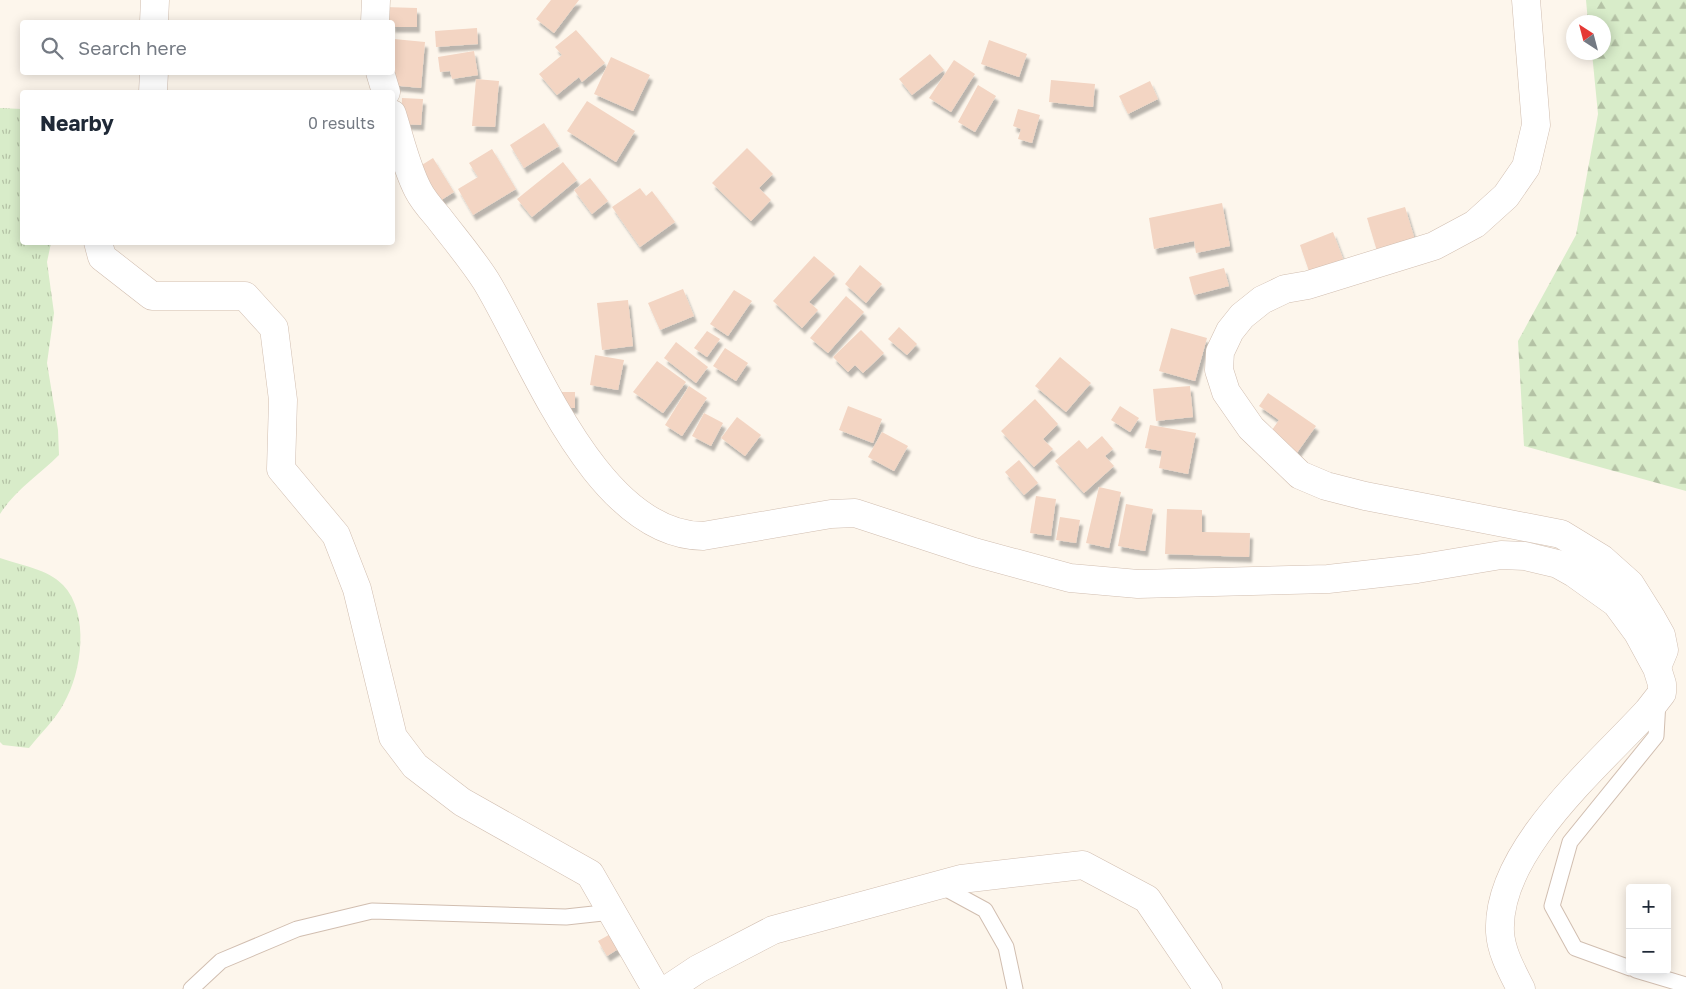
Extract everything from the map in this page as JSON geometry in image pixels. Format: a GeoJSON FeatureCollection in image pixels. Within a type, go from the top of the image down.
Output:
{"type":"FeatureCollection","features":[{"type":"Feature","properties":{"kind":"street"},"geometry":{"type":"LineString","coordinates":[[154,20],[155,0]]}},
{"type":"Feature","properties":{"kind":"street"},"geometry":{"type":"LineString","coordinates":[[376,0],[376,20]]}},
{"type":"Feature","properties":{"kind":"street"},"geometry":{"type":"LineString","coordinates":[[1526,0],[1536,125],[1526,167],[1506,196],[1475,224],[1434,246],[1308,284],[1285,289],[1262,300],[1242,316],[1230,331],[1220,352],[1219,370],[1226,392],[1251,428],[1300,475],[1326,486],[1365,496],[1560,534],[1602,559],[1630,584],[1661,635],[1664,650],[1657,668]]}},
{"type":"Feature","properties":{"kind":"street"},"geometry":{"type":"LineString","coordinates":[[153,90],[154,75]]}},
{"type":"Feature","properties":{"kind":"street"},"geometry":{"type":"LineString","coordinates":[[381,75],[385,90]]}},
{"type":"Feature","properties":{"kind":"street"},"geometry":{"type":"LineString","coordinates":[[395,123],[417,189],[485,280],[570,437],[613,489],[637,510],[664,527],[692,536],[704,536],[831,514],[855,513],[974,552],[1070,578],[1138,584],[1328,580],[1417,569],[1501,555],[1525,556],[1558,564],[1595,587],[1616,603],[1638,633],[1657,668],[1662,684],[1662,693],[1658,700],[1549,820],[1527,847],[1512,873],[1504,895],[1500,932],[1503,949],[1521,989]]}},
{"type":"Feature","properties":{"kind":"street"},"geometry":{"type":"LineString","coordinates":[[99,245],[102,257],[152,296],[245,296],[274,328],[283,400],[281,469],[336,535],[357,589],[393,736],[415,766],[462,802],[590,874],[656,989]]}},
{"type":"Feature","properties":{"kind":"street"},"geometry":{"type":"LineString","coordinates":[[668,989],[698,969],[773,930],[961,879],[1082,865],[1146,899],[1208,989]]}},
{"type":"Feature","properties":{"kind":"lane"},"geometry":{"type":"LineString","coordinates":[[1626,967],[1575,948],[1552,906],[1570,842],[1656,736],[1658,700]]}},
{"type":"Feature","properties":{"kind":"lane"},"geometry":{"type":"LineString","coordinates":[[939,885],[986,910],[1006,947],[1015,989]]}},
{"type":"Feature","properties":{"kind":"lane"},"geometry":{"type":"LineString","coordinates":[[191,989],[221,961],[297,929],[372,911],[566,917],[612,912]]}},
{"type":"Feature","properties":{"kind":"lane"},"geometry":{"type":"LineString","coordinates":[[1648,974],[1686,986]]}},
{"type":"Feature","properties":{"kind":"green space"},"geometry":{"type":"Polygon","coordinates":[[[1586,0],[1686,0],[1686,491],[1524,446],[1518,341],[1576,235],[1598,114],[1593,60],[1611,60],[1611,15],[1587,15],[1586,0]]]}},
{"type":"Feature","properties":{"kind":"green space"},"geometry":{"type":"Polygon","coordinates":[[[0,108],[20,109],[20,245],[51,245],[47,262],[54,313],[47,363],[58,430],[59,455],[20,490],[0,514],[0,108]]]}},
{"type":"Feature","properties":{"kind":"green space"},"geometry":{"type":"Polygon","coordinates":[[[0,558],[42,571],[63,585],[72,597],[80,626],[79,659],[70,690],[57,715],[29,748],[3,745],[0,742],[0,558]]]}},
{"type":"Feature","properties":{"kind":"building"},"geometry":{"type":"Polygon","coordinates":[[[551,0],[579,0],[554,33],[536,19],[551,0]]]}},
{"type":"Feature","properties":{"kind":"building"},"geometry":{"type":"Polygon","coordinates":[[[384,7],[417,8],[417,27],[395,27],[395,20],[384,20],[384,7]]]}},
{"type":"Feature","properties":{"kind":"building"},"geometry":{"type":"Polygon","coordinates":[[[477,28],[478,44],[436,47],[435,31],[477,28]]]}},
{"type":"Feature","properties":{"kind":"building"},"geometry":{"type":"Polygon","coordinates":[[[576,30],[605,63],[582,82],[579,77],[557,95],[539,74],[562,55],[555,47],[576,30]]]}},
{"type":"Feature","properties":{"kind":"building"},"geometry":{"type":"Polygon","coordinates":[[[395,39],[425,42],[421,88],[390,85],[391,75],[395,75],[395,39]]]}},
{"type":"Feature","properties":{"kind":"building"},"geometry":{"type":"Polygon","coordinates":[[[989,40],[1027,54],[1019,77],[981,64],[989,40]]]}},
{"type":"Feature","properties":{"kind":"building"},"geometry":{"type":"Polygon","coordinates":[[[474,51],[478,75],[452,79],[450,71],[440,72],[438,57],[474,51]]]}},
{"type":"Feature","properties":{"kind":"building"},"geometry":{"type":"Polygon","coordinates":[[[930,54],[944,70],[912,95],[899,79],[930,54]]]}},
{"type":"Feature","properties":{"kind":"building"},"geometry":{"type":"Polygon","coordinates":[[[611,57],[650,75],[633,111],[594,94],[611,57]]]}},
{"type":"Feature","properties":{"kind":"building"},"geometry":{"type":"Polygon","coordinates":[[[954,60],[975,74],[951,112],[929,98],[954,60]]]}},
{"type":"Feature","properties":{"kind":"building"},"geometry":{"type":"Polygon","coordinates":[[[476,79],[499,81],[495,127],[472,126],[476,79]]]}},
{"type":"Feature","properties":{"kind":"building"},"geometry":{"type":"Polygon","coordinates":[[[1051,80],[1095,84],[1093,107],[1049,102],[1051,80]]]}},
{"type":"Feature","properties":{"kind":"building"},"geometry":{"type":"Polygon","coordinates":[[[1150,81],[1158,99],[1128,114],[1119,96],[1150,81]]]}},
{"type":"Feature","properties":{"kind":"building"},"geometry":{"type":"Polygon","coordinates":[[[978,85],[996,96],[975,132],[958,122],[978,85]]]}},
{"type":"Feature","properties":{"kind":"building"},"geometry":{"type":"Polygon","coordinates":[[[402,98],[423,99],[421,125],[401,124],[402,98]]]}},
{"type":"Feature","properties":{"kind":"building"},"geometry":{"type":"Polygon","coordinates":[[[587,101],[635,131],[616,162],[567,131],[587,101]]]}},
{"type":"Feature","properties":{"kind":"building"},"geometry":{"type":"Polygon","coordinates":[[[1018,109],[1040,115],[1032,143],[1018,139],[1021,129],[1013,126],[1018,109]]]}},
{"type":"Feature","properties":{"kind":"building"},"geometry":{"type":"Polygon","coordinates":[[[544,123],[559,146],[524,168],[510,145],[544,123]]]}},
{"type":"Feature","properties":{"kind":"building"},"geometry":{"type":"Polygon","coordinates":[[[747,148],[773,174],[759,188],[771,200],[751,221],[712,183],[747,148]]]}},
{"type":"Feature","properties":{"kind":"building"},"geometry":{"type":"Polygon","coordinates":[[[492,149],[516,189],[473,215],[458,189],[478,177],[469,163],[492,149]]]}},
{"type":"Feature","properties":{"kind":"building"},"geometry":{"type":"Polygon","coordinates":[[[433,158],[454,192],[438,202],[417,168],[433,158]]]}},
{"type":"Feature","properties":{"kind":"building"},"geometry":{"type":"Polygon","coordinates":[[[563,162],[577,180],[532,217],[517,199],[563,162]]]}},
{"type":"Feature","properties":{"kind":"building"},"geometry":{"type":"Polygon","coordinates":[[[590,178],[608,201],[592,214],[574,190],[590,178]]]}},
{"type":"Feature","properties":{"kind":"building"},"geometry":{"type":"Polygon","coordinates":[[[640,188],[646,196],[652,191],[675,222],[640,247],[612,207],[640,188]]]}},
{"type":"Feature","properties":{"kind":"building"},"geometry":{"type":"Polygon","coordinates":[[[1222,203],[1230,246],[1196,253],[1194,241],[1154,249],[1149,218],[1222,203]]]}},
{"type":"Feature","properties":{"kind":"building"},"geometry":{"type":"Polygon","coordinates":[[[1405,207],[1415,240],[1377,251],[1367,218],[1405,207]]]}},
{"type":"Feature","properties":{"kind":"building"},"geometry":{"type":"Polygon","coordinates":[[[1333,232],[1345,264],[1311,277],[1300,245],[1333,232]]]}},
{"type":"Feature","properties":{"kind":"building"},"geometry":{"type":"Polygon","coordinates":[[[814,256],[835,274],[809,302],[818,310],[802,328],[773,301],[814,256]]]}},
{"type":"Feature","properties":{"kind":"building"},"geometry":{"type":"Polygon","coordinates":[[[860,265],[882,284],[866,303],[845,284],[860,265]]]}},
{"type":"Feature","properties":{"kind":"building"},"geometry":{"type":"Polygon","coordinates":[[[1224,268],[1229,286],[1194,295],[1189,277],[1224,268]]]}},
{"type":"Feature","properties":{"kind":"building"},"geometry":{"type":"Polygon","coordinates":[[[683,289],[694,316],[660,330],[648,303],[683,289]]]}},
{"type":"Feature","properties":{"kind":"building"},"geometry":{"type":"Polygon","coordinates":[[[734,290],[752,301],[728,336],[710,324],[734,290]]]}},
{"type":"Feature","properties":{"kind":"building"},"geometry":{"type":"Polygon","coordinates":[[[846,296],[864,312],[828,353],[810,338],[846,296]]]}},
{"type":"Feature","properties":{"kind":"building"},"geometry":{"type":"Polygon","coordinates":[[[628,300],[633,346],[602,350],[597,303],[628,300]]]}},
{"type":"Feature","properties":{"kind":"building"},"geometry":{"type":"Polygon","coordinates":[[[899,327],[917,344],[907,355],[888,339],[899,327]]]}},
{"type":"Feature","properties":{"kind":"building"},"geometry":{"type":"Polygon","coordinates":[[[1171,328],[1207,338],[1195,381],[1159,371],[1171,328]]]}},
{"type":"Feature","properties":{"kind":"building"},"geometry":{"type":"Polygon","coordinates":[[[861,330],[884,353],[863,373],[855,365],[848,372],[833,357],[861,330]]]}},
{"type":"Feature","properties":{"kind":"building"},"geometry":{"type":"Polygon","coordinates":[[[707,331],[720,339],[707,357],[694,348],[707,331]]]}},
{"type":"Feature","properties":{"kind":"building"},"geometry":{"type":"Polygon","coordinates":[[[676,342],[708,367],[696,383],[664,358],[676,342]]]}},
{"type":"Feature","properties":{"kind":"building"},"geometry":{"type":"Polygon","coordinates":[[[725,348],[748,363],[736,381],[713,366],[725,348]]]}},
{"type":"Feature","properties":{"kind":"building"},"geometry":{"type":"Polygon","coordinates":[[[595,355],[624,360],[618,390],[590,385],[595,355]]]}},
{"type":"Feature","properties":{"kind":"building"},"geometry":{"type":"Polygon","coordinates":[[[1060,357],[1091,383],[1066,412],[1035,386],[1060,357]]]}},
{"type":"Feature","properties":{"kind":"building"},"geometry":{"type":"Polygon","coordinates":[[[657,361],[686,382],[663,413],[633,392],[657,361]]]}},
{"type":"Feature","properties":{"kind":"building"},"geometry":{"type":"Polygon","coordinates":[[[689,386],[707,398],[682,436],[665,425],[689,386]]]}},
{"type":"Feature","properties":{"kind":"building"},"geometry":{"type":"Polygon","coordinates":[[[1190,386],[1193,417],[1156,421],[1153,389],[1190,386]]]}},
{"type":"Feature","properties":{"kind":"building"},"geometry":{"type":"Polygon","coordinates":[[[561,392],[575,392],[575,408],[561,408],[561,392]]]}},
{"type":"Feature","properties":{"kind":"building"},"geometry":{"type":"Polygon","coordinates":[[[1268,393],[1316,426],[1294,457],[1267,437],[1279,420],[1259,406],[1268,393]]]}},
{"type":"Feature","properties":{"kind":"building"},"geometry":{"type":"Polygon","coordinates":[[[1035,399],[1058,424],[1043,439],[1053,449],[1034,467],[1001,431],[1035,399]]]}},
{"type":"Feature","properties":{"kind":"building"},"geometry":{"type":"Polygon","coordinates":[[[848,406],[882,419],[873,443],[839,430],[848,406]]]}},
{"type":"Feature","properties":{"kind":"building"},"geometry":{"type":"Polygon","coordinates":[[[1120,406],[1139,418],[1130,432],[1111,420],[1120,406]]]}},
{"type":"Feature","properties":{"kind":"building"},"geometry":{"type":"Polygon","coordinates":[[[704,413],[723,423],[711,446],[692,436],[704,413]]]}},
{"type":"Feature","properties":{"kind":"building"},"geometry":{"type":"Polygon","coordinates":[[[737,417],[761,435],[745,456],[721,438],[737,417]]]}},
{"type":"Feature","properties":{"kind":"building"},"geometry":{"type":"Polygon","coordinates":[[[1150,425],[1196,433],[1188,474],[1159,468],[1162,451],[1145,448],[1150,425]]]}},
{"type":"Feature","properties":{"kind":"building"},"geometry":{"type":"Polygon","coordinates":[[[882,432],[908,446],[894,471],[868,457],[882,432]]]}},
{"type":"Feature","properties":{"kind":"building"},"geometry":{"type":"Polygon","coordinates":[[[1102,436],[1113,449],[1105,456],[1114,466],[1084,493],[1055,461],[1079,440],[1087,449],[1102,436]]]}},
{"type":"Feature","properties":{"kind":"building"},"geometry":{"type":"Polygon","coordinates":[[[1019,460],[1038,483],[1024,495],[1005,472],[1019,460]]]}},
{"type":"Feature","properties":{"kind":"building"},"geometry":{"type":"Polygon","coordinates":[[[1099,487],[1121,492],[1109,548],[1086,543],[1099,487]]]}},
{"type":"Feature","properties":{"kind":"building"},"geometry":{"type":"Polygon","coordinates":[[[1036,496],[1056,499],[1051,536],[1030,533],[1036,496]]]}},
{"type":"Feature","properties":{"kind":"building"},"geometry":{"type":"Polygon","coordinates":[[[1126,504],[1153,509],[1145,551],[1118,546],[1126,504]]]}},
{"type":"Feature","properties":{"kind":"building"},"geometry":{"type":"Polygon","coordinates":[[[1167,509],[1202,510],[1202,532],[1250,533],[1249,557],[1165,554],[1167,509]]]}},
{"type":"Feature","properties":{"kind":"building"},"geometry":{"type":"Polygon","coordinates":[[[1060,517],[1080,520],[1076,543],[1056,540],[1060,517]]]}},
{"type":"Feature","properties":{"kind":"building"},"geometry":{"type":"Polygon","coordinates":[[[614,932],[623,946],[607,956],[598,941],[614,932]]]}}]}
